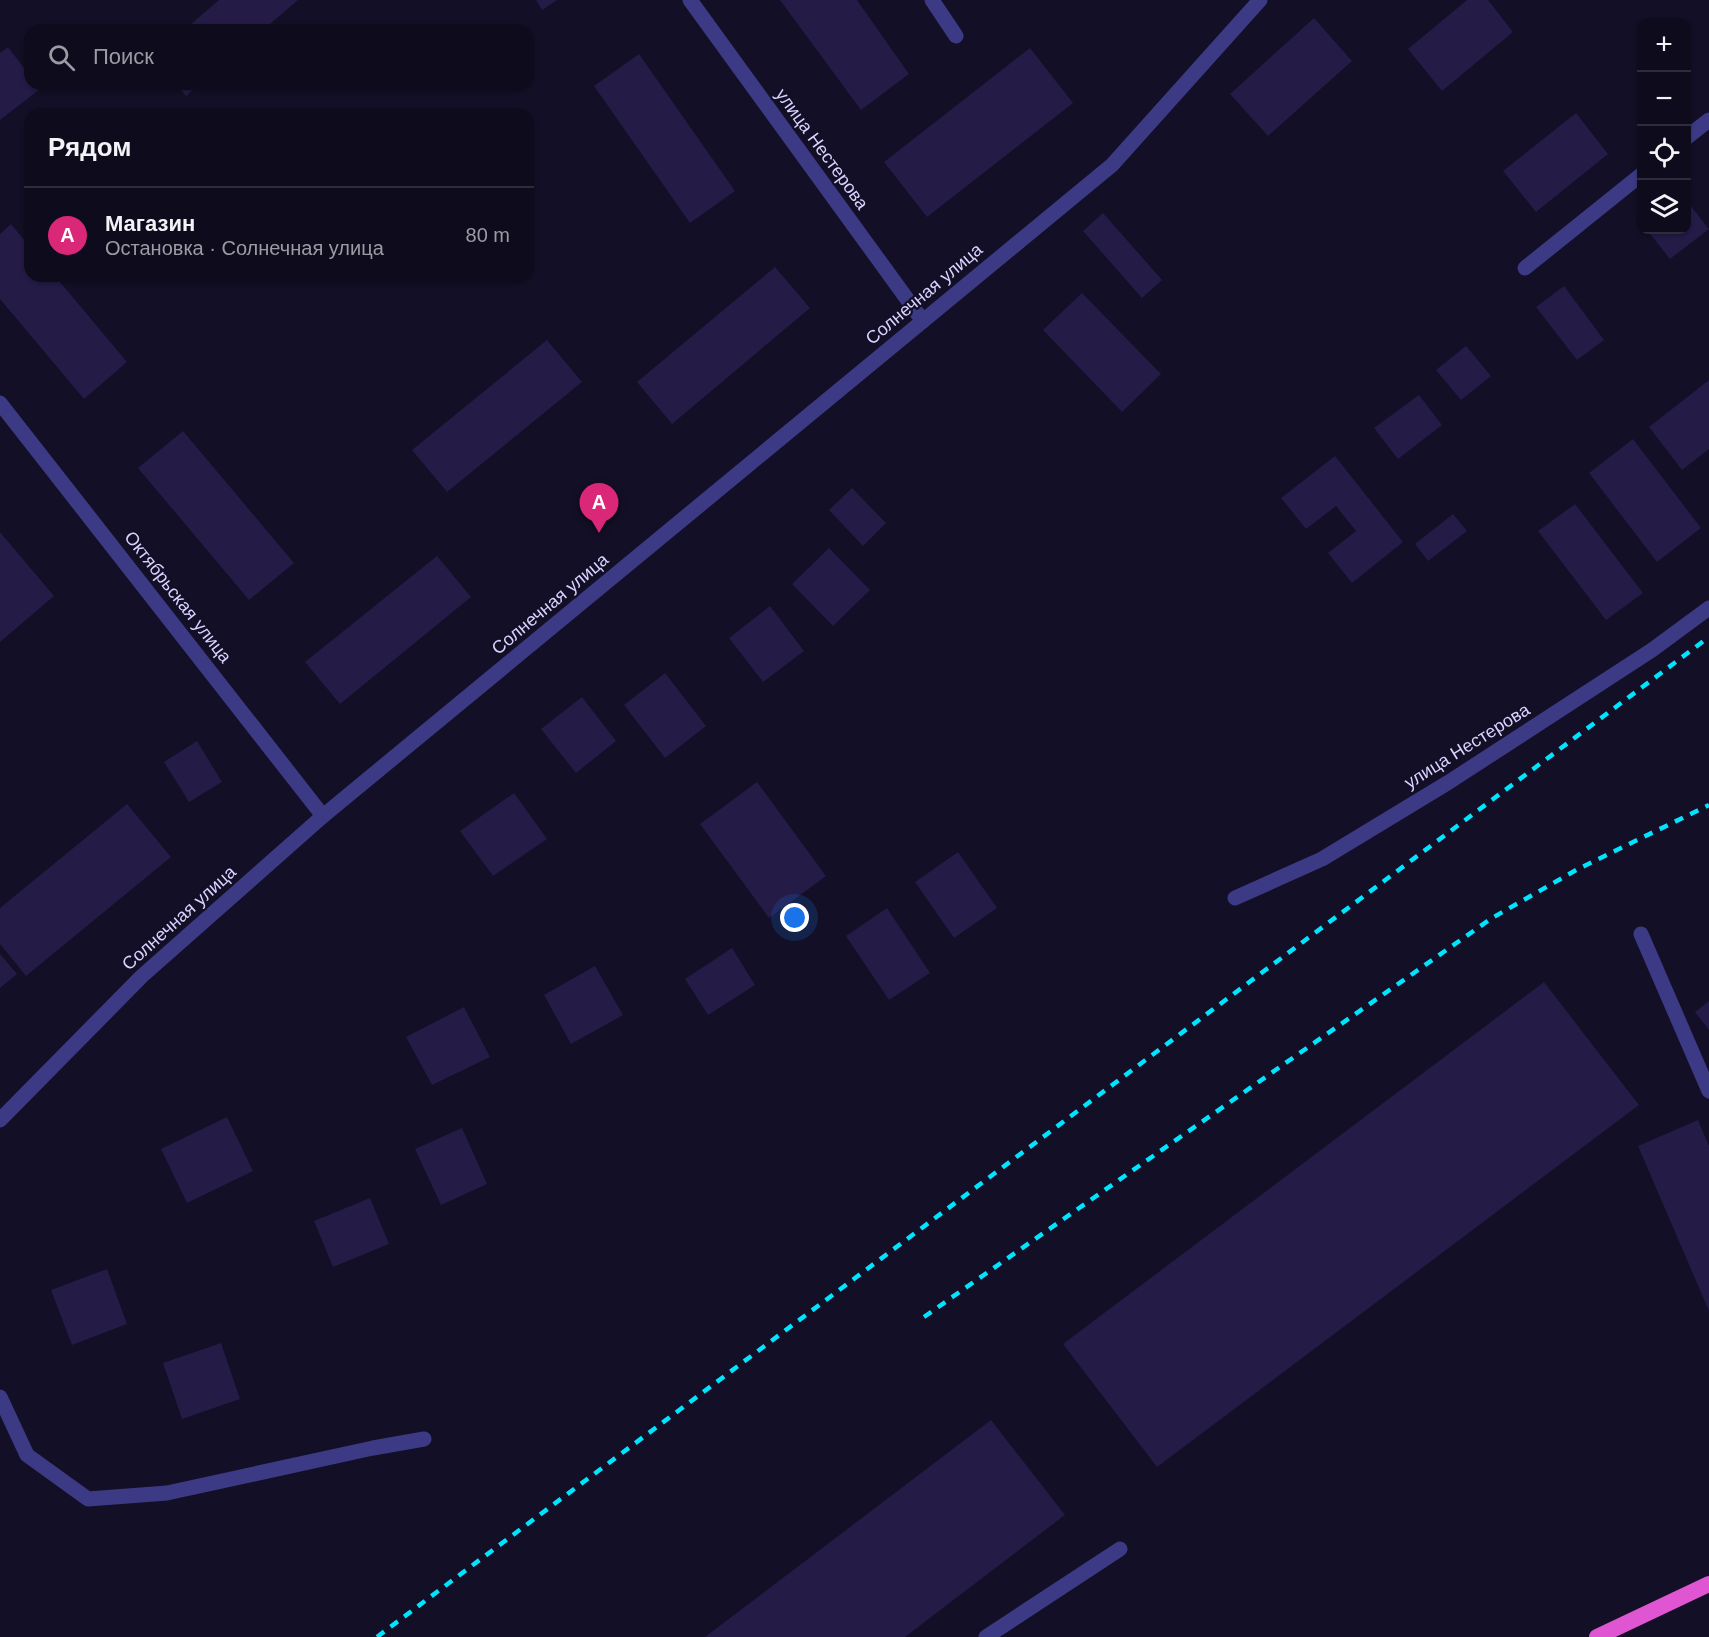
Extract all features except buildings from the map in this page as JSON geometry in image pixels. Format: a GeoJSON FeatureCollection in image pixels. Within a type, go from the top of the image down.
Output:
{"type":"FeatureCollection","features":[{"type":"Feature","properties":{"kind":"highway"},"geometry":{"type":"LineString","coordinates":[[1597,1637],[1709,1584]]}},
{"type":"Feature","properties":{"kind":"street","name":"улица Нестерова"},"geometry":{"type":"LineString","coordinates":[[690,0],[923,321]]}},
{"type":"Feature","properties":{"kind":"street"},"geometry":{"type":"LineString","coordinates":[[933,0],[956,36]]}},
{"type":"Feature","properties":{"kind":"street","name":"Солнечная улица"},"geometry":{"type":"LineString","coordinates":[[0,1120],[142,976],[323,816],[1112,165],[1260,0]]}},
{"type":"Feature","properties":{"kind":"street"},"geometry":{"type":"LineString","coordinates":[[1691,134],[1709,120]]}},
{"type":"Feature","properties":{"kind":"street"},"geometry":{"type":"LineString","coordinates":[[1525,268],[1637,177]]}},
{"type":"Feature","properties":{"kind":"street","name":"Октябрьская улица"},"geometry":{"type":"LineString","coordinates":[[0,404],[6,419],[323,816]]}},
{"type":"Feature","properties":{"kind":"street","name":"улица Нестерова"},"geometry":{"type":"LineString","coordinates":[[1235,898],[1322,859],[1410,806],[1652,650],[1709,608]]}},
{"type":"Feature","properties":{"kind":"street"},"geometry":{"type":"LineString","coordinates":[[1641,934],[1709,1091]]}},
{"type":"Feature","properties":{"kind":"street"},"geometry":{"type":"LineString","coordinates":[[0,1397],[27,1455],[88,1499],[167,1493],[424,1439]]}},
{"type":"Feature","properties":{"kind":"street"},"geometry":{"type":"LineString","coordinates":[[986,1637],[1120,1549]]}},
{"type":"Feature","properties":{"kind":"railway"},"geometry":{"type":"LineString","coordinates":[[377,1637],[1709,637]]}},
{"type":"Feature","properties":{"kind":"railway"},"geometry":{"type":"LineString","coordinates":[[924,1317],[1492,918],[1578,869],[1709,805]]}},
{"type":"Feature","properties":{"kind":"place","name":"Магазин"},"geometry":{"type":"Point","coordinates":[599,533]}}]}
